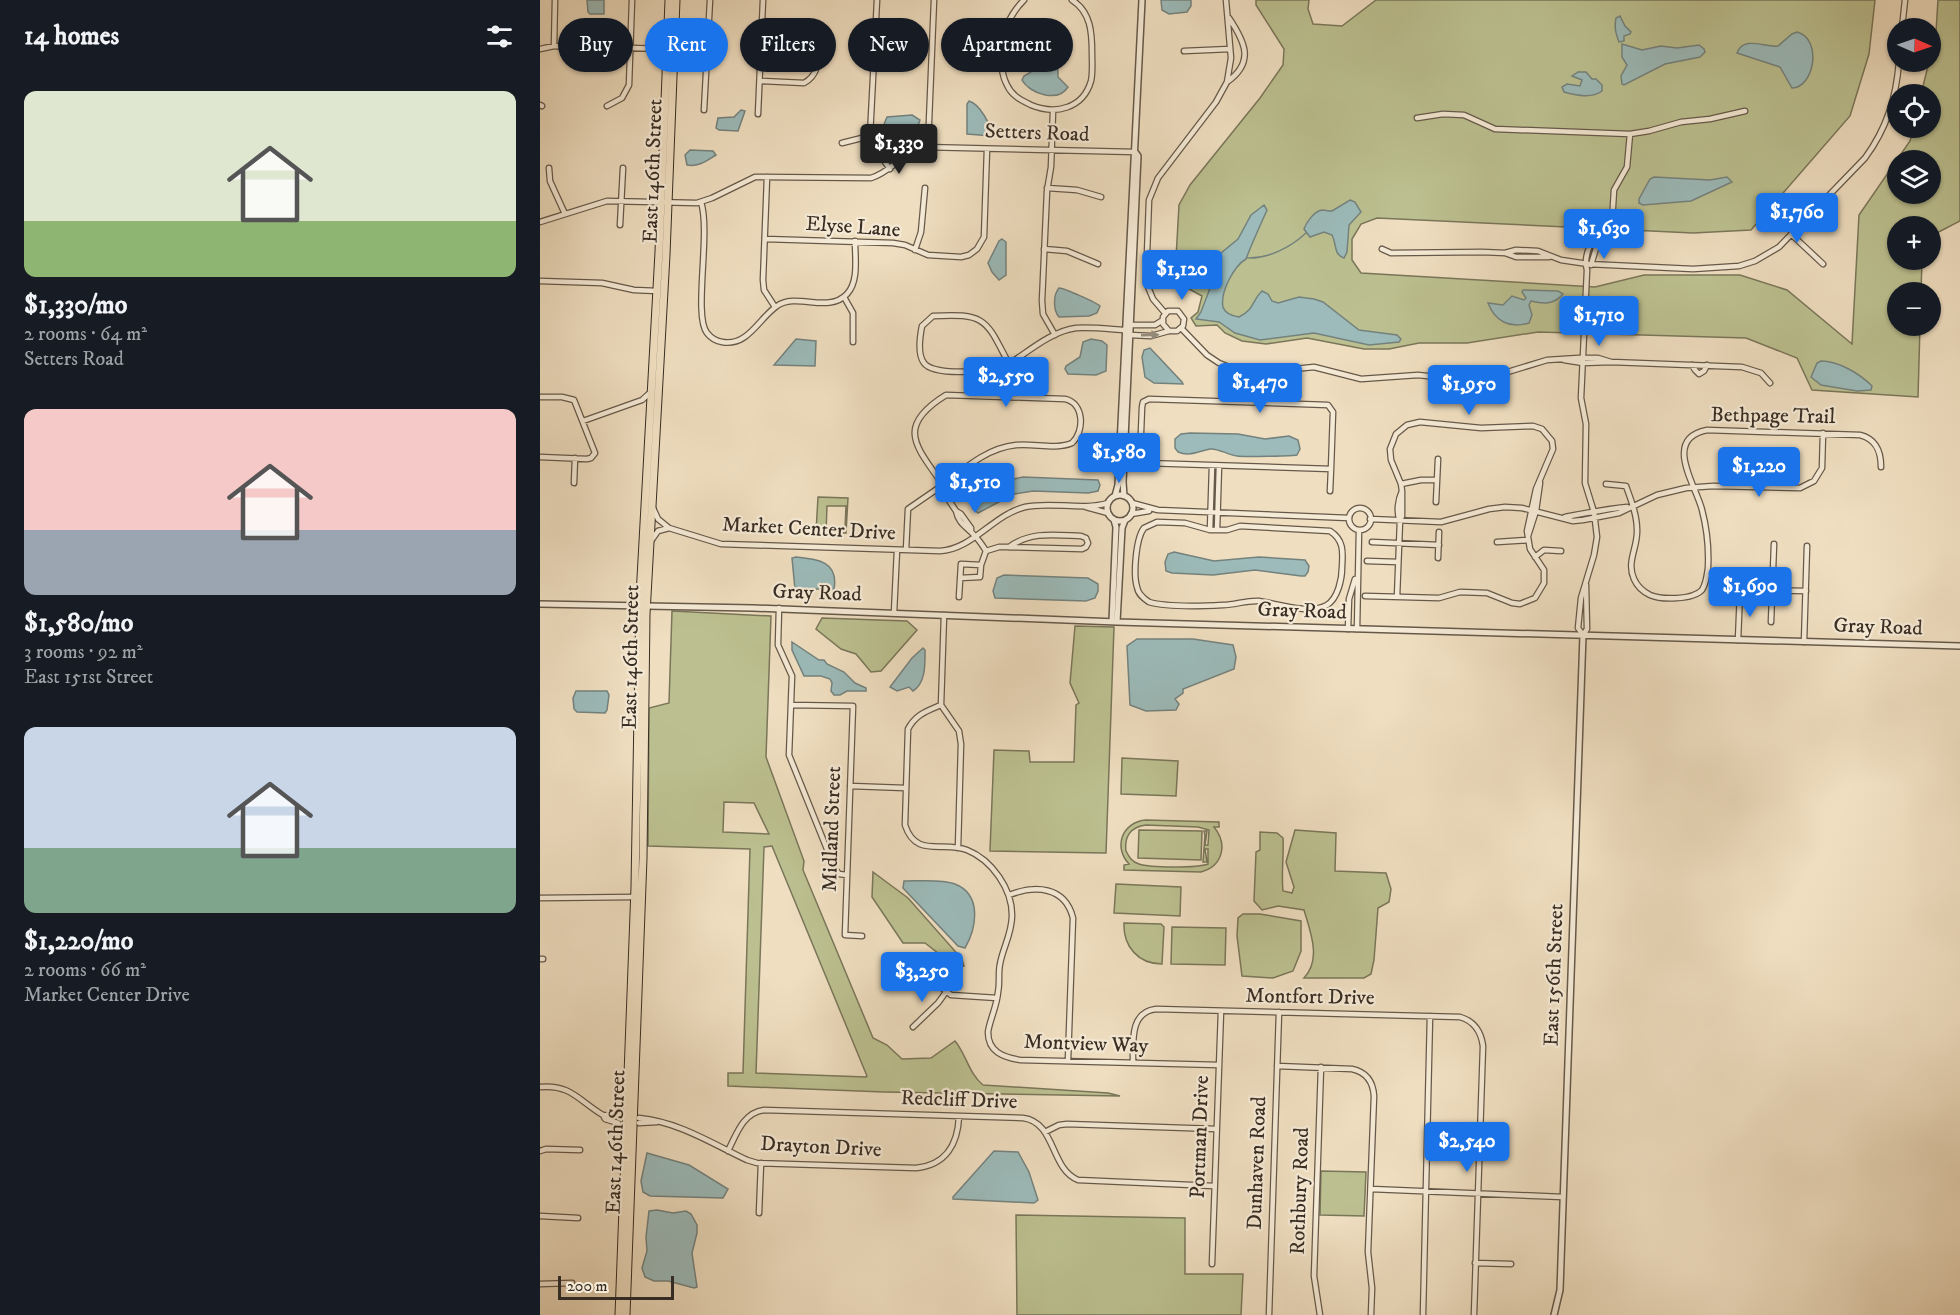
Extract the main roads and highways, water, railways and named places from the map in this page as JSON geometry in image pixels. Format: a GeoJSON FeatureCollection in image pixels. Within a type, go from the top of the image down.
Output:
{"type":"FeatureCollection","features":[{"type":"Feature","properties":{"kind":"main road","name":"East 146th Street"},"geometry":{"type":"LineString","coordinates":[[669,0],[669,18]]}},
{"type":"Feature","properties":{"kind":"main road","name":"East 146th Street"},"geometry":{"type":"LineString","coordinates":[[674,18],[676,0]]}},
{"type":"Feature","properties":{"kind":"main road","name":"East 146th Street"},"geometry":{"type":"LineString","coordinates":[[626,1315],[643,858],[643,605],[651,542],[669,72]]}},
{"type":"Feature","properties":{"kind":"main road","name":"East 146th Street"},"geometry":{"type":"LineString","coordinates":[[619,1315],[651,403],[657,291],[665,203]]}},
{"type":"Feature","properties":{"kind":"water"},"geometry":{"type":"Polygon","coordinates":[[[587,0],[604,0],[604,14],[590,14],[587,0]]]}},
{"type":"Feature","properties":{"kind":"water"},"geometry":{"type":"Polygon","coordinates":[[[1161,0],[1191,0],[1191,6],[1187,12],[1169,14],[1162,10],[1161,0]]]}},
{"type":"Feature","properties":{"kind":"water"},"geometry":{"type":"Polygon","coordinates":[[[1620,16],[1631,32],[1624,36],[1624,41],[1619,42],[1615,25],[1616,18],[1620,16]]]}},
{"type":"Feature","properties":{"kind":"water"},"geometry":{"type":"Polygon","coordinates":[[[1797,32],[1805,36],[1813,53],[1810,72],[1800,86],[1792,88],[1780,67],[1737,53],[1740,48],[1750,43],[1778,46],[1797,32]]]}},
{"type":"Feature","properties":{"kind":"water"},"geometry":{"type":"Polygon","coordinates":[[[1622,44],[1642,50],[1661,46],[1677,48],[1699,45],[1705,52],[1700,57],[1665,64],[1624,85],[1621,76],[1627,65],[1622,57],[1622,44]]]}},
{"type":"Feature","properties":{"kind":"water"},"geometry":{"type":"Polygon","coordinates":[[[1031,72],[1058,72],[1058,77],[1068,87],[1058,95],[1044,95],[1026,85],[1022,80],[1031,72]]]}},
{"type":"Feature","properties":{"kind":"water"},"geometry":{"type":"Polygon","coordinates":[[[1578,72],[1586,72],[1592,79],[1596,79],[1602,85],[1602,91],[1588,96],[1564,92],[1562,87],[1567,84],[1580,86],[1582,80],[1572,76],[1578,72]]]}},
{"type":"Feature","properties":{"kind":"water"},"geometry":{"type":"Polygon","coordinates":[[[969,101],[977,106],[984,115],[992,136],[967,134],[967,104],[969,101]]]}},
{"type":"Feature","properties":{"kind":"water"},"geometry":{"type":"Polygon","coordinates":[[[741,110],[745,111],[738,131],[716,128],[718,118],[734,117],[741,110]]]}},
{"type":"Feature","properties":{"kind":"water"},"geometry":{"type":"Polygon","coordinates":[[[912,115],[920,120],[915,133],[893,137],[886,135],[883,127],[887,117],[912,115]]]}},
{"type":"Feature","properties":{"kind":"water"},"geometry":{"type":"Polygon","coordinates":[[[690,150],[713,151],[716,155],[699,164],[687,165],[685,155],[690,150]]]}},
{"type":"Feature","properties":{"kind":"water"},"geometry":{"type":"Polygon","coordinates":[[[1654,177],[1710,180],[1727,177],[1732,182],[1691,201],[1643,205],[1639,203],[1639,199],[1650,179],[1654,177]]]}},
{"type":"Feature","properties":{"kind":"water"},"geometry":{"type":"Polygon","coordinates":[[[1350,200],[1355,202],[1361,212],[1349,225],[1347,252],[1344,258],[1338,254],[1332,235],[1324,232],[1310,237],[1304,229],[1316,213],[1322,210],[1332,211],[1350,200]]]}},
{"type":"Feature","properties":{"kind":"water"},"geometry":{"type":"Polygon","coordinates":[[[1264,205],[1267,210],[1246,259],[1237,267],[1226,287],[1223,307],[1226,311],[1239,317],[1248,311],[1262,291],[1268,294],[1272,301],[1278,303],[1299,297],[1314,299],[1323,302],[1359,330],[1397,335],[1401,339],[1399,342],[1369,345],[1314,333],[1260,340],[1235,333],[1219,322],[1196,319],[1212,283],[1215,258],[1238,239],[1251,215],[1264,205]]]}},
{"type":"Feature","properties":{"kind":"water"},"geometry":{"type":"Polygon","coordinates":[[[1002,239],[1006,242],[1006,275],[999,280],[988,263],[1002,239]]]}},
{"type":"Feature","properties":{"kind":"water"},"geometry":{"type":"Polygon","coordinates":[[[1059,288],[1098,304],[1100,306],[1097,313],[1089,316],[1059,317],[1054,302],[1059,288]]]}},
{"type":"Feature","properties":{"kind":"water"},"geometry":{"type":"Polygon","coordinates":[[[1523,290],[1558,291],[1563,294],[1548,303],[1531,301],[1529,305],[1532,315],[1529,323],[1515,325],[1499,319],[1488,303],[1503,305],[1512,296],[1524,300],[1526,298],[1523,290]]]}},
{"type":"Feature","properties":{"kind":"water"},"geometry":{"type":"Polygon","coordinates":[[[796,339],[816,341],[815,366],[774,365],[796,339]]]}},
{"type":"Feature","properties":{"kind":"water"},"geometry":{"type":"Polygon","coordinates":[[[1091,339],[1102,341],[1107,345],[1106,371],[1096,375],[1068,374],[1066,366],[1080,357],[1083,342],[1091,339]]]}},
{"type":"Feature","properties":{"kind":"water"},"geometry":{"type":"Polygon","coordinates":[[[1150,348],[1183,384],[1154,383],[1145,377],[1142,357],[1144,350],[1150,348]]]}},
{"type":"Feature","properties":{"kind":"water"},"geometry":{"type":"Polygon","coordinates":[[[1821,361],[1835,363],[1862,377],[1872,386],[1871,390],[1857,391],[1821,385],[1811,377],[1817,363],[1821,361]]]}},
{"type":"Feature","properties":{"kind":"water"},"geometry":{"type":"Polygon","coordinates":[[[1181,434],[1238,434],[1265,439],[1289,436],[1298,440],[1300,449],[1297,455],[1278,456],[1237,456],[1213,449],[1190,454],[1178,452],[1175,448],[1175,439],[1181,434]]]}},
{"type":"Feature","properties":{"kind":"water"},"geometry":{"type":"Polygon","coordinates":[[[1023,477],[1098,480],[1100,485],[1098,491],[1088,493],[1033,491],[1014,494],[978,513],[973,509],[976,499],[1005,481],[1023,477]]]}},
{"type":"Feature","properties":{"kind":"water"},"geometry":{"type":"Polygon","coordinates":[[[1174,552],[1214,561],[1259,557],[1305,560],[1309,566],[1305,576],[1255,570],[1213,575],[1172,573],[1166,571],[1165,562],[1168,554],[1174,552]]]}},
{"type":"Feature","properties":{"kind":"water"},"geometry":{"type":"Polygon","coordinates":[[[792,558],[819,561],[830,567],[835,580],[834,589],[795,589],[792,558]]]}},
{"type":"Feature","properties":{"kind":"water"},"geometry":{"type":"Polygon","coordinates":[[[1004,575],[1088,578],[1098,584],[1098,591],[1095,598],[1086,601],[995,598],[993,591],[997,578],[1004,575]]]}},
{"type":"Feature","properties":{"kind":"water"},"geometry":{"type":"Polygon","coordinates":[[[1137,639],[1193,639],[1233,645],[1236,657],[1234,669],[1183,689],[1183,693],[1175,699],[1179,704],[1176,710],[1146,711],[1130,705],[1127,646],[1137,639]]]}},
{"type":"Feature","properties":{"kind":"water"},"geometry":{"type":"Polygon","coordinates":[[[792,642],[819,660],[824,660],[827,664],[844,672],[855,683],[866,688],[866,691],[847,691],[834,695],[831,691],[830,679],[821,676],[804,676],[792,650],[792,642]]]}},
{"type":"Feature","properties":{"kind":"water"},"geometry":{"type":"Polygon","coordinates":[[[923,648],[925,650],[924,673],[917,688],[913,691],[909,687],[897,691],[890,687],[912,658],[923,648]]]}},
{"type":"Feature","properties":{"kind":"water"},"geometry":{"type":"Polygon","coordinates":[[[576,691],[607,691],[609,695],[605,713],[577,712],[574,709],[573,698],[576,691]]]}},
{"type":"Feature","properties":{"kind":"water"},"geometry":{"type":"Polygon","coordinates":[[[904,881],[944,881],[964,889],[970,896],[975,913],[972,932],[965,948],[958,946],[903,888],[904,881]]]}},
{"type":"Feature","properties":{"kind":"water"},"geometry":{"type":"Polygon","coordinates":[[[994,1151],[1018,1152],[1029,1172],[1038,1200],[1034,1203],[953,1199],[994,1151]]]}},
{"type":"Feature","properties":{"kind":"water"},"geometry":{"type":"Polygon","coordinates":[[[647,1153],[689,1165],[728,1189],[723,1198],[650,1196],[643,1192],[641,1181],[647,1153]]]}},
{"type":"Feature","properties":{"kind":"water"},"geometry":{"type":"Polygon","coordinates":[[[649,1211],[673,1213],[686,1211],[691,1214],[697,1225],[692,1253],[697,1287],[668,1281],[654,1281],[645,1277],[642,1268],[647,1251],[649,1211]]]}},
{"type":"Feature","properties":{"kind":"waterway"},"geometry":{"type":"LineString","coordinates":[[1247,258],[1279,251],[1306,233]]}}]}
